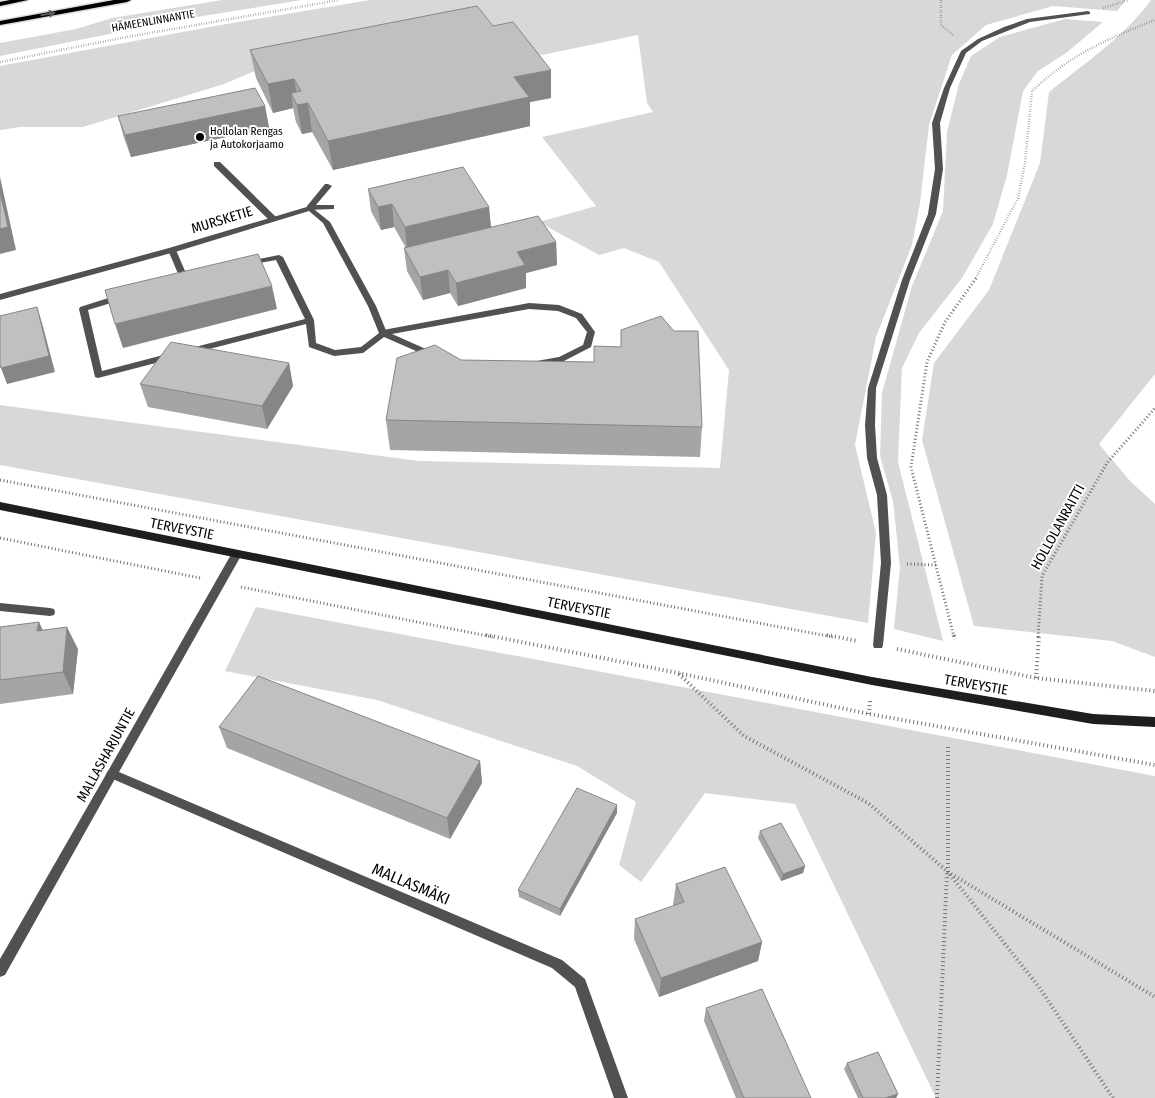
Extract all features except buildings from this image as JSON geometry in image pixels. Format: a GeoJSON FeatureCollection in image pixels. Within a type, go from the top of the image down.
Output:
{"type":"FeatureCollection","features":[{"type":"Feature","properties":{"kind":"main road"},"geometry":{"type":"LineString","coordinates":[[0,4],[24,0]]}},
{"type":"Feature","properties":{"kind":"main road","name":"HÄMEENLINNANTIE"},"geometry":{"type":"LineString","coordinates":[[0,23],[127,0]]}},
{"type":"Feature","properties":{"kind":"main road","name":"TERVEYSTIE"},"geometry":{"type":"LineString","coordinates":[[0,506],[882,682],[1093,719],[1155,722]]}},
{"type":"Feature","properties":{"kind":"street"},"geometry":{"type":"LineString","coordinates":[[878,645],[886,563],[882,495],[872,458],[870,425],[872,388],[906,280],[932,214],[939,169],[936,123],[947,88],[962,52],[980,40],[1029,20],[1088,13]]}},
{"type":"Feature","properties":{"kind":"street"},"geometry":{"type":"LineString","coordinates":[[218,164],[273,219]]}},
{"type":"Feature","properties":{"kind":"street"},"geometry":{"type":"LineString","coordinates":[[328,186],[310,208],[326,222],[372,306],[383,333],[442,359]]}},
{"type":"Feature","properties":{"kind":"street","name":"MURSKETIE"},"geometry":{"type":"LineString","coordinates":[[0,297],[172,250],[310,208],[331,207]]}},
{"type":"Feature","properties":{"kind":"street"},"geometry":{"type":"LineString","coordinates":[[172,250],[184,278]]}},
{"type":"Feature","properties":{"kind":"street"},"geometry":{"type":"LineString","coordinates":[[241,265],[279,257],[310,320],[312,345],[334,354],[363,350],[383,333],[529,306],[559,308],[579,316],[591,332],[587,347],[561,359],[527,365]]}},
{"type":"Feature","properties":{"kind":"street"},"geometry":{"type":"LineString","coordinates":[[165,284],[193,276]]}},
{"type":"Feature","properties":{"kind":"street"},"geometry":{"type":"LineString","coordinates":[[129,295],[83,310],[98,375],[310,320]]}},
{"type":"Feature","properties":{"kind":"street","name":"MALLASHARJUNTIE"},"geometry":{"type":"LineString","coordinates":[[0,971],[237,554]]}},
{"type":"Feature","properties":{"kind":"street"},"geometry":{"type":"LineString","coordinates":[[0,607],[50,612]]}},
{"type":"Feature","properties":{"kind":"street","name":"MALLASMÄKI"},"geometry":{"type":"LineString","coordinates":[[112,774],[557,964],[580,983],[621,1098]]}},
{"type":"Feature","properties":{"kind":"path","name":"HÄMEENLINNANTIE"},"geometry":{"type":"LineString","coordinates":[[0,62],[126,37],[339,0]]}},
{"type":"Feature","properties":{"kind":"path"},"geometry":{"type":"LineString","coordinates":[[941,0],[942,25],[958,40],[962,52]]}},
{"type":"Feature","properties":{"kind":"path"},"geometry":{"type":"LineString","coordinates":[[1088,13],[1129,0]]}},
{"type":"Feature","properties":{"kind":"path"},"geometry":{"type":"LineString","coordinates":[[955,638],[911,467],[927,362],[945,322],[974,283],[1018,198],[1025,163],[1032,91],[1053,71],[1094,46],[1155,20]]}},
{"type":"Feature","properties":{"kind":"path","name":"HOLLOLANRAITTI"},"geometry":{"type":"LineString","coordinates":[[1036,678],[1042,576],[1107,463],[1155,408]]}},
{"type":"Feature","properties":{"kind":"path"},"geometry":{"type":"LineString","coordinates":[[0,480],[878,645],[1036,678],[1155,690]]}},
{"type":"Feature","properties":{"kind":"path"},"geometry":{"type":"LineString","coordinates":[[0,538],[869,714],[1155,765]]}},
{"type":"Feature","properties":{"kind":"path"},"geometry":{"type":"LineString","coordinates":[[886,563],[936,565]]}},
{"type":"Feature","properties":{"kind":"path"},"geometry":{"type":"LineString","coordinates":[[678,674],[744,736],[868,803],[948,872],[1155,997]]}},
{"type":"Feature","properties":{"kind":"path"},"geometry":{"type":"LineString","coordinates":[[937,1098],[948,872],[948,748]]}},
{"type":"Feature","properties":{"kind":"path"},"geometry":{"type":"LineString","coordinates":[[948,872],[1039,987],[1113,1098]]}},
{"type":"Feature","properties":{"kind":"shaded area"},"geometry":{"type":"Polygon","coordinates":[[[222,0],[302,0],[184,19],[0,56],[0,43],[76,29],[112,18],[222,0]]]}},
{"type":"Feature","properties":{"kind":"shaded area"},"geometry":{"type":"Polygon","coordinates":[[[370,0],[1126,0],[1117,11],[1053,6],[986,25],[952,55],[929,125],[920,203],[912,245],[876,337],[855,445],[876,533],[868,623],[0,465],[0,405],[419,461],[720,468],[729,370],[659,262],[624,248],[599,255],[539,222],[596,206],[542,137],[653,112],[647,103],[638,35],[542,55],[502,45],[267,66],[224,84],[83,127],[20,127],[0,130],[0,66],[215,26],[370,0]]]}},
{"type":"Feature","properties":{"kind":"shaded area"},"geometry":{"type":"Polygon","coordinates":[[[1151,0],[1155,0],[1155,374],[1099,444],[1130,481],[1155,504],[1155,657],[1112,641],[974,626],[922,440],[934,363],[989,290],[1040,163],[1049,92],[1116,38],[1151,0]]]}},
{"type":"Feature","properties":{"kind":"shaded area"},"geometry":{"type":"Polygon","coordinates":[[[1065,19],[1103,22],[1066,53],[1038,71],[1023,91],[1007,175],[993,224],[962,278],[919,333],[902,368],[898,462],[943,641],[894,629],[900,567],[893,501],[880,456],[882,393],[912,286],[943,211],[947,132],[959,84],[971,56],[1000,37],[1065,19]]]}},
{"type":"Feature","properties":{"kind":"shaded area"},"geometry":{"type":"Polygon","coordinates":[[[256,607],[1155,776],[1155,1098],[936,1098],[795,804],[705,793],[641,882],[619,865],[636,802],[577,766],[377,700],[225,671],[256,607]]]}},
{"type":"Feature","properties":{"kind":"place","name":"Hollolan Rengas ja Autokorjaamo"},"geometry":{"type":"Point","coordinates":[200,137]}}]}
